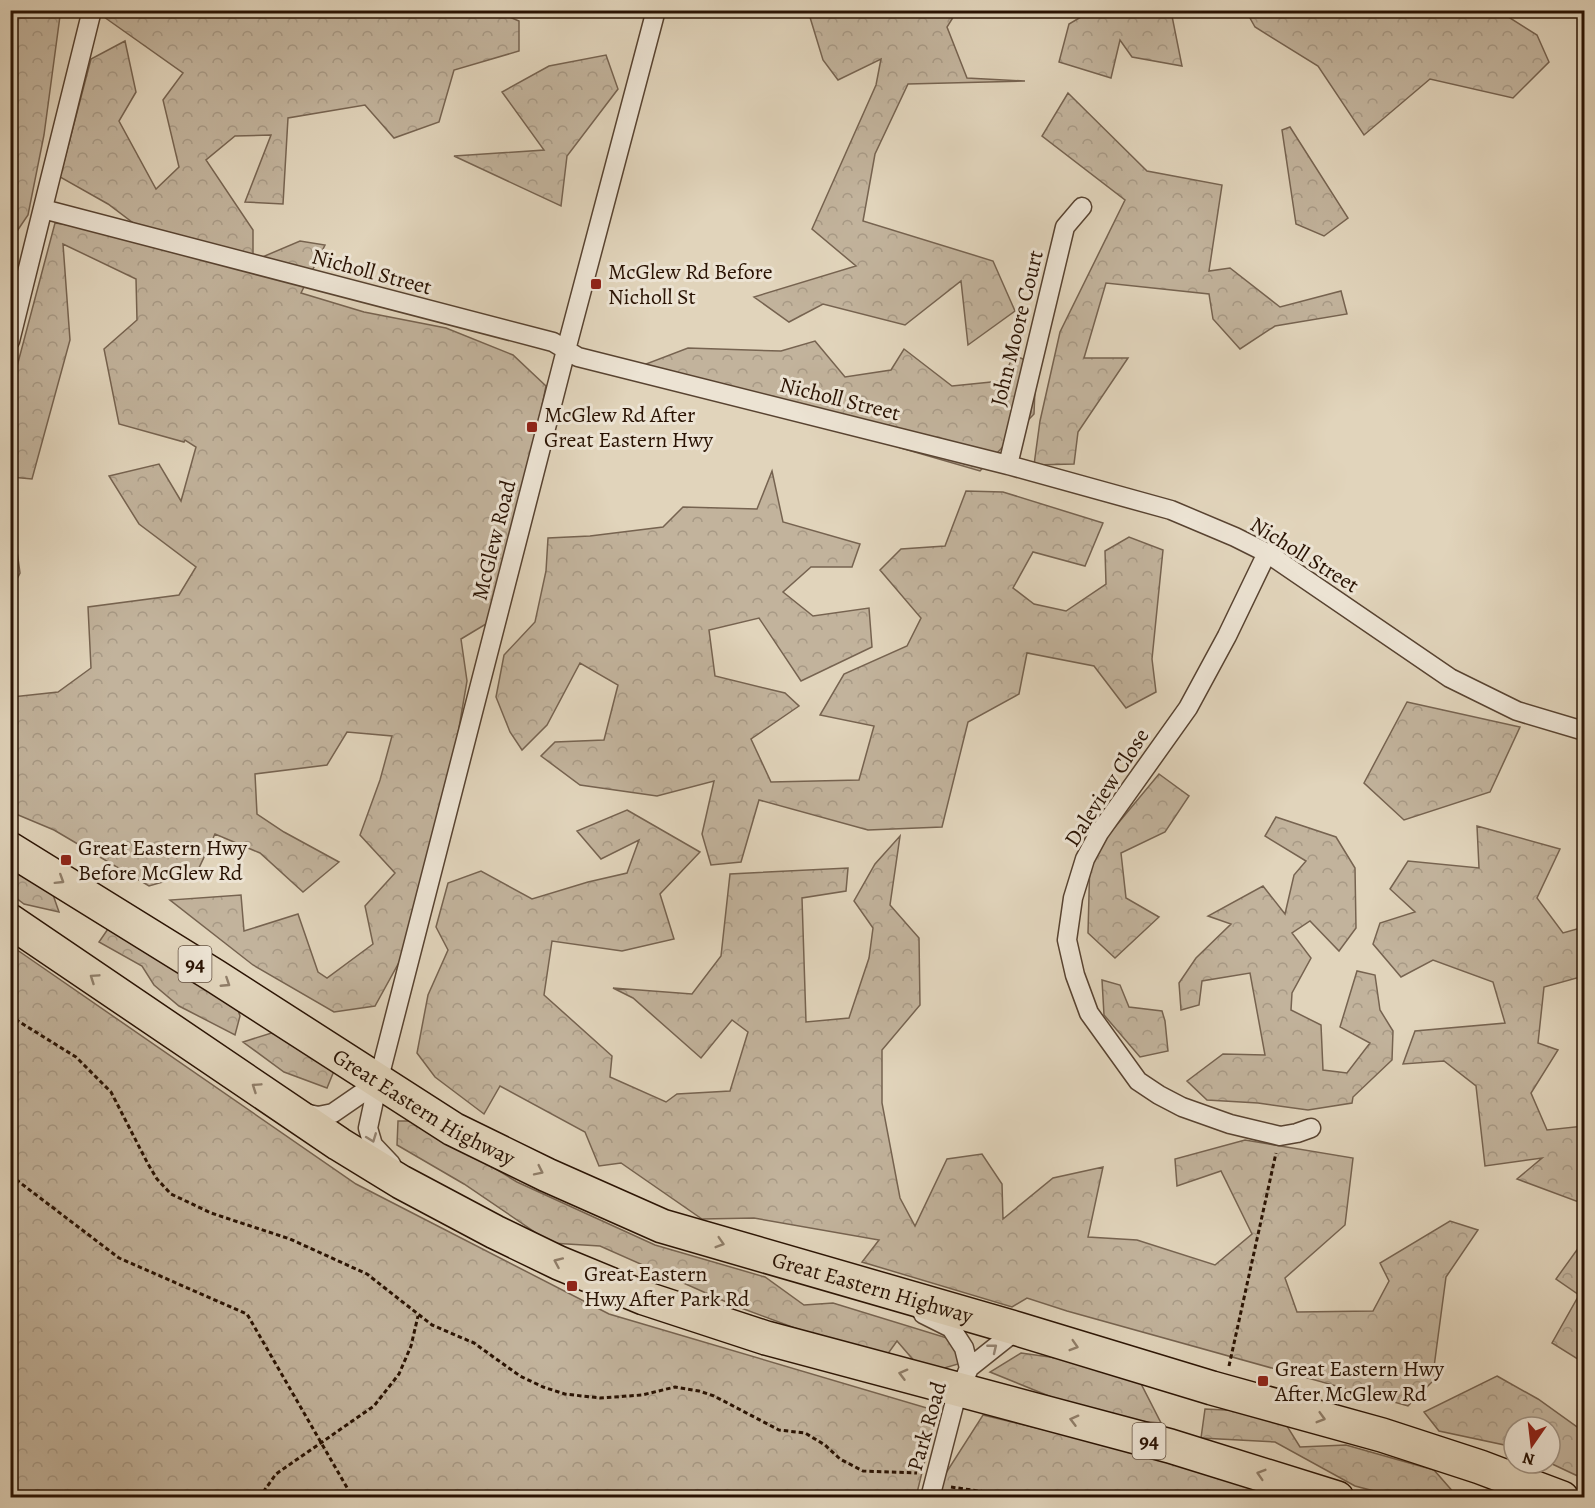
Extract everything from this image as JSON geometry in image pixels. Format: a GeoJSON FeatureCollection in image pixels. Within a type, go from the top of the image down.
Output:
{"type":"FeatureCollection","features":[{"type":"Feature","properties":{"kind":"highway","name":"Great Eastern Highway"},"geometry":{"type":"LineString","coordinates":[[10,849],[215,976],[453,1129],[547,1175],[662,1226],[1382,1435],[1562,1497]]}},
{"type":"Feature","properties":{"kind":"highway","name":"94"},"geometry":{"type":"LineString","coordinates":[[10,921],[339,1144],[401,1182],[559,1263],[644,1298],[766,1338],[964,1379],[1337,1497]]}},
{"type":"Feature","properties":{"kind":"street"},"geometry":{"type":"LineString","coordinates":[[10,341],[92,10]]}},
{"type":"Feature","properties":{"kind":"street","name":"McGlew Road"},"geometry":{"type":"LineString","coordinates":[[440,1203],[394,1167],[373,1145],[368,1128],[566,350],[656,10]]}},
{"type":"Feature","properties":{"kind":"street","name":"John Moore Court"},"geometry":{"type":"LineString","coordinates":[[1008,465],[1065,227],[1082,207]]}},
{"type":"Feature","properties":{"kind":"street","name":"Nicholl Street"},"geometry":{"type":"LineString","coordinates":[[43,209],[553,342],[578,357],[1008,465],[1171,510],[1235,537],[1267,554],[1450,678],[1517,711],[1584,731]]}},
{"type":"Feature","properties":{"kind":"street","name":"Daleview Close"},"geometry":{"type":"LineString","coordinates":[[1267,554],[1227,636],[1188,708],[1099,833],[1085,858],[1073,898],[1068,940],[1075,975],[1089,1013],[1138,1081],[1160,1095],[1206,1117],[1280,1136],[1311,1128]]}},
{"type":"Feature","properties":{"kind":"street"},"geometry":{"type":"LineString","coordinates":[[292,1111],[318,1116],[333,1113],[378,1082]]}},
{"type":"Feature","properties":{"kind":"street","name":"Park Road"},"geometry":{"type":"LineString","coordinates":[[898,1295],[929,1318],[951,1328],[964,1347],[964,1379],[932,1490]]}},
{"type":"Feature","properties":{"kind":"street","name":"Park Road"},"geometry":{"type":"LineString","coordinates":[[964,1379],[1018,1329]]}},
{"type":"Feature","properties":{"kind":"path"},"geometry":{"type":"LineString","coordinates":[[10,1014],[76,1057],[111,1092],[148,1164],[157,1179],[171,1194],[211,1213],[291,1239],[367,1274],[432,1325],[474,1343],[520,1376],[543,1387],[565,1394],[600,1398],[642,1395],[675,1387],[699,1391],[714,1396],[780,1430],[805,1433],[825,1445],[840,1459],[863,1471],[917,1473],[932,1490],[957,1489],[1026,1497]]}},
{"type":"Feature","properties":{"kind":"path"},"geometry":{"type":"LineString","coordinates":[[1228,1368],[1280,1136]]}},
{"type":"Feature","properties":{"kind":"path"},"geometry":{"type":"LineString","coordinates":[[10,1175],[119,1258],[247,1314],[353,1497]]}},
{"type":"Feature","properties":{"kind":"path"},"geometry":{"type":"LineString","coordinates":[[260,1497],[276,1474],[320,1441],[374,1406],[399,1374],[411,1346],[418,1315]]}},
{"type":"Feature","properties":{"kind":"green space"},"geometry":{"type":"Polygon","coordinates":[[[11,10],[64,11],[60,16],[44,135],[28,215],[11,240],[11,10]]]}},
{"type":"Feature","properties":{"kind":"green space"},"geometry":{"type":"Polygon","coordinates":[[[493,10],[519,21],[519,51],[454,70],[439,122],[394,138],[365,105],[288,118],[283,204],[245,202],[271,135],[235,136],[206,160],[253,230],[253,261],[300,241],[325,245],[301,293],[364,312],[446,328],[513,355],[546,386],[531,461],[491,621],[461,639],[467,681],[447,798],[408,946],[375,1006],[334,1012],[253,965],[170,900],[241,895],[244,931],[298,914],[318,972],[327,978],[373,944],[365,906],[395,873],[360,835],[380,780],[392,736],[347,732],[327,765],[255,774],[257,814],[284,832],[339,862],[303,892],[260,853],[215,834],[197,872],[149,886],[54,830],[11,812],[10,695],[12,697],[58,692],[91,668],[88,607],[179,595],[196,567],[139,524],[109,476],[159,464],[181,501],[196,447],[185,440],[184,442],[119,424],[104,349],[137,320],[136,279],[63,244],[70,340],[32,479],[11,477],[11,389],[55,223],[119,232],[165,247],[108,204],[60,177],[91,59],[125,41],[136,92],[119,121],[156,189],[179,167],[163,100],[183,73],[104,17],[105,11],[493,10]]]}},
{"type":"Feature","properties":{"kind":"green space"},"geometry":{"type":"Polygon","coordinates":[[[811,11],[957,11],[947,27],[967,78],[1025,81],[908,84],[875,154],[863,221],[993,261],[1015,311],[968,345],[961,281],[905,325],[823,304],[789,322],[754,297],[856,266],[812,229],[876,85],[881,59],[838,80],[823,60],[809,14],[811,11]]]}},
{"type":"Feature","properties":{"kind":"green space"},"geometry":{"type":"Polygon","coordinates":[[[1091,11],[1171,11],[1182,66],[1132,57],[1120,40],[1111,78],[1059,62],[1069,24],[1091,11]]]}},
{"type":"Feature","properties":{"kind":"green space"},"geometry":{"type":"Polygon","coordinates":[[[1246,11],[1499,11],[1537,35],[1549,62],[1513,98],[1430,79],[1364,135],[1318,66],[1255,27],[1246,11]]]}},
{"type":"Feature","properties":{"kind":"green space"},"geometry":{"type":"Polygon","coordinates":[[[606,55],[618,89],[567,156],[561,206],[454,156],[544,150],[502,92],[549,66],[606,55]]]}},
{"type":"Feature","properties":{"kind":"green space"},"geometry":{"type":"Polygon","coordinates":[[[1068,93],[1147,171],[1222,185],[1209,271],[1230,268],[1280,307],[1341,291],[1347,314],[1275,326],[1240,349],[1213,319],[1209,294],[1106,283],[1084,358],[1128,358],[1078,432],[1074,464],[1034,465],[1040,421],[1060,332],[1125,200],[1042,136],[1068,93]]]}},
{"type":"Feature","properties":{"kind":"green space"},"geometry":{"type":"Polygon","coordinates":[[[1290,127],[1348,218],[1324,236],[1296,224],[1282,130],[1290,127]]]}},
{"type":"Feature","properties":{"kind":"green space"},"geometry":{"type":"Polygon","coordinates":[[[815,341],[845,377],[891,370],[904,349],[952,386],[1001,381],[1014,355],[1036,365],[1034,414],[980,471],[901,448],[814,417],[625,372],[688,348],[781,351],[815,341]]]}},
{"type":"Feature","properties":{"kind":"green space"},"geometry":{"type":"Polygon","coordinates":[[[772,471],[783,522],[860,544],[852,567],[811,567],[783,592],[813,616],[869,608],[872,647],[801,681],[759,618],[709,630],[715,676],[785,693],[799,706],[751,739],[771,782],[859,780],[874,726],[820,715],[844,674],[907,646],[921,618],[880,570],[901,549],[945,546],[966,491],[1003,492],[1103,523],[1085,566],[1033,552],[1013,588],[1034,604],[1066,611],[1106,584],[1105,551],[1129,537],[1163,550],[1152,659],[1156,692],[1126,708],[1094,666],[1027,653],[1019,694],[968,722],[942,827],[868,830],[759,800],[741,862],[711,865],[702,834],[714,781],[657,796],[580,785],[541,756],[555,742],[604,740],[618,685],[580,663],[547,725],[522,750],[510,732],[496,697],[504,655],[535,622],[546,571],[548,538],[590,536],[663,527],[683,507],[757,509],[772,471]]]}},
{"type":"Feature","properties":{"kind":"green space"},"geometry":{"type":"Polygon","coordinates":[[[13,522],[20,573],[11,591],[10,524],[13,522]]]}},
{"type":"Feature","properties":{"kind":"green space"},"geometry":{"type":"Polygon","coordinates":[[[1407,702],[1520,727],[1490,792],[1404,820],[1364,783],[1407,702]]]}},
{"type":"Feature","properties":{"kind":"green space"},"geometry":{"type":"Polygon","coordinates":[[[1159,774],[1189,796],[1165,832],[1121,853],[1126,898],[1159,917],[1115,958],[1088,933],[1090,857],[1159,774]]]}},
{"type":"Feature","properties":{"kind":"green space"},"geometry":{"type":"Polygon","coordinates":[[[627,810],[700,852],[660,894],[674,939],[622,951],[552,941],[544,995],[612,1056],[610,1077],[666,1102],[677,1094],[730,1091],[748,1032],[732,1020],[701,1058],[633,998],[613,988],[692,994],[721,956],[730,874],[848,868],[846,891],[802,898],[806,1022],[849,1018],[869,958],[873,928],[854,901],[875,864],[900,836],[890,905],[919,938],[920,1005],[882,1050],[882,1103],[900,1198],[915,1226],[947,1159],[982,1154],[1002,1184],[1003,1219],[1053,1178],[1103,1167],[1088,1237],[1137,1240],[1215,1265],[1252,1234],[1221,1171],[1177,1186],[1175,1159],[1245,1140],[1353,1158],[1345,1225],[1285,1278],[1297,1312],[1373,1311],[1389,1281],[1380,1263],[1450,1221],[1478,1230],[1446,1277],[1432,1382],[1408,1406],[1027,1298],[1012,1307],[862,1262],[879,1240],[754,1218],[702,1219],[621,1163],[599,1166],[585,1132],[500,1086],[484,1114],[435,1077],[417,1053],[428,995],[448,950],[436,927],[448,883],[481,871],[532,899],[627,873],[639,840],[601,859],[577,831],[627,810]]]}},
{"type":"Feature","properties":{"kind":"green space"},"geometry":{"type":"Polygon","coordinates":[[[1276,817],[1336,837],[1355,868],[1356,928],[1339,951],[1310,921],[1292,933],[1311,958],[1292,993],[1291,1010],[1321,1025],[1323,1070],[1347,1073],[1370,1043],[1340,1027],[1357,971],[1375,975],[1380,1010],[1393,1031],[1392,1060],[1353,1097],[1352,1103],[1308,1110],[1258,1103],[1207,1100],[1187,1081],[1223,1054],[1265,1055],[1250,973],[1202,981],[1199,1005],[1181,1010],[1179,983],[1196,958],[1231,924],[1208,916],[1263,886],[1285,914],[1294,875],[1306,861],[1265,836],[1276,817]]]}},
{"type":"Feature","properties":{"kind":"green space"},"geometry":{"type":"Polygon","coordinates":[[[1477,826],[1560,849],[1537,898],[1563,933],[1584,927],[1584,976],[1544,987],[1538,1043],[1558,1050],[1531,1093],[1547,1130],[1584,1126],[1584,1204],[1517,1179],[1542,1158],[1485,1166],[1476,1086],[1444,1061],[1403,1064],[1415,1031],[1505,1023],[1493,982],[1433,960],[1401,977],[1373,944],[1380,923],[1415,912],[1390,889],[1408,861],[1479,868],[1477,826]]]}},
{"type":"Feature","properties":{"kind":"green space"},"geometry":{"type":"Polygon","coordinates":[[[11,849],[51,889],[59,912],[24,904],[11,894],[11,849]]]}},
{"type":"Feature","properties":{"kind":"green space"},"geometry":{"type":"Polygon","coordinates":[[[112,923],[235,1001],[240,1016],[235,1035],[179,1006],[154,985],[142,966],[99,942],[112,923]]]}},
{"type":"Feature","properties":{"kind":"green space"},"geometry":{"type":"Polygon","coordinates":[[[10,945],[356,1184],[609,1314],[937,1411],[916,1497],[11,1497],[10,945]]]}},
{"type":"Feature","properties":{"kind":"green space"},"geometry":{"type":"Polygon","coordinates":[[[1102,980],[1120,985],[1129,1007],[1162,1011],[1168,1051],[1140,1057],[1104,1015],[1102,980]]]}},
{"type":"Feature","properties":{"kind":"green space"},"geometry":{"type":"Polygon","coordinates":[[[281,1030],[338,1061],[327,1088],[284,1072],[243,1042],[281,1030]]]}},
{"type":"Feature","properties":{"kind":"green space"},"geometry":{"type":"Polygon","coordinates":[[[398,1121],[417,1121],[517,1182],[655,1245],[765,1277],[804,1305],[833,1303],[960,1342],[958,1364],[941,1369],[916,1363],[897,1341],[887,1355],[811,1334],[733,1305],[600,1246],[551,1243],[464,1184],[397,1145],[398,1121]]]}},
{"type":"Feature","properties":{"kind":"green space"},"geometry":{"type":"Polygon","coordinates":[[[1584,1240],[1584,1363],[1552,1343],[1579,1295],[1556,1279],[1584,1240]]]}},
{"type":"Feature","properties":{"kind":"green space"},"geometry":{"type":"Polygon","coordinates":[[[1021,1353],[1064,1359],[1136,1374],[1161,1423],[1115,1419],[1081,1409],[990,1372],[1021,1353]]]}},
{"type":"Feature","properties":{"kind":"green space"},"geometry":{"type":"Polygon","coordinates":[[[1497,1376],[1538,1399],[1560,1415],[1502,1415],[1502,1444],[1439,1431],[1424,1412],[1497,1376]]]}},
{"type":"Feature","properties":{"kind":"green space"},"geometry":{"type":"Polygon","coordinates":[[[1205,1409],[1246,1411],[1287,1426],[1300,1447],[1346,1445],[1434,1470],[1455,1494],[1504,1494],[1514,1497],[1397,1497],[1355,1486],[1275,1442],[1201,1438],[1205,1409]]]}},
{"type":"Feature","properties":{"kind":"green space"},"geometry":{"type":"Polygon","coordinates":[[[983,1415],[1258,1481],[1295,1498],[930,1498],[983,1415]]]}},
{"type":"Feature","properties":{"kind":"green space"},"geometry":{"type":"Polygon","coordinates":[[[1562,1416],[1584,1432],[1584,1479],[1562,1469],[1562,1416]]]}},
{"type":"Feature","properties":{"kind":"place","name":"McGlew Rd Before Nicholl St"},"geometry":{"type":"Point","coordinates":[596,284]}},
{"type":"Feature","properties":{"kind":"place","name":"McGlew Rd After Great Eastern Hwy"},"geometry":{"type":"Point","coordinates":[532,427]}},
{"type":"Feature","properties":{"kind":"place","name":"Great Eastern Hwy Before McGlew Rd"},"geometry":{"type":"Point","coordinates":[66,860]}},
{"type":"Feature","properties":{"kind":"place","name":"Great Eastern Hwy After Park Rd"},"geometry":{"type":"Point","coordinates":[572,1286]}},
{"type":"Feature","properties":{"kind":"place","name":"Great Eastern Hwy After McGlew Rd"},"geometry":{"type":"Point","coordinates":[1263,1381]}}]}
